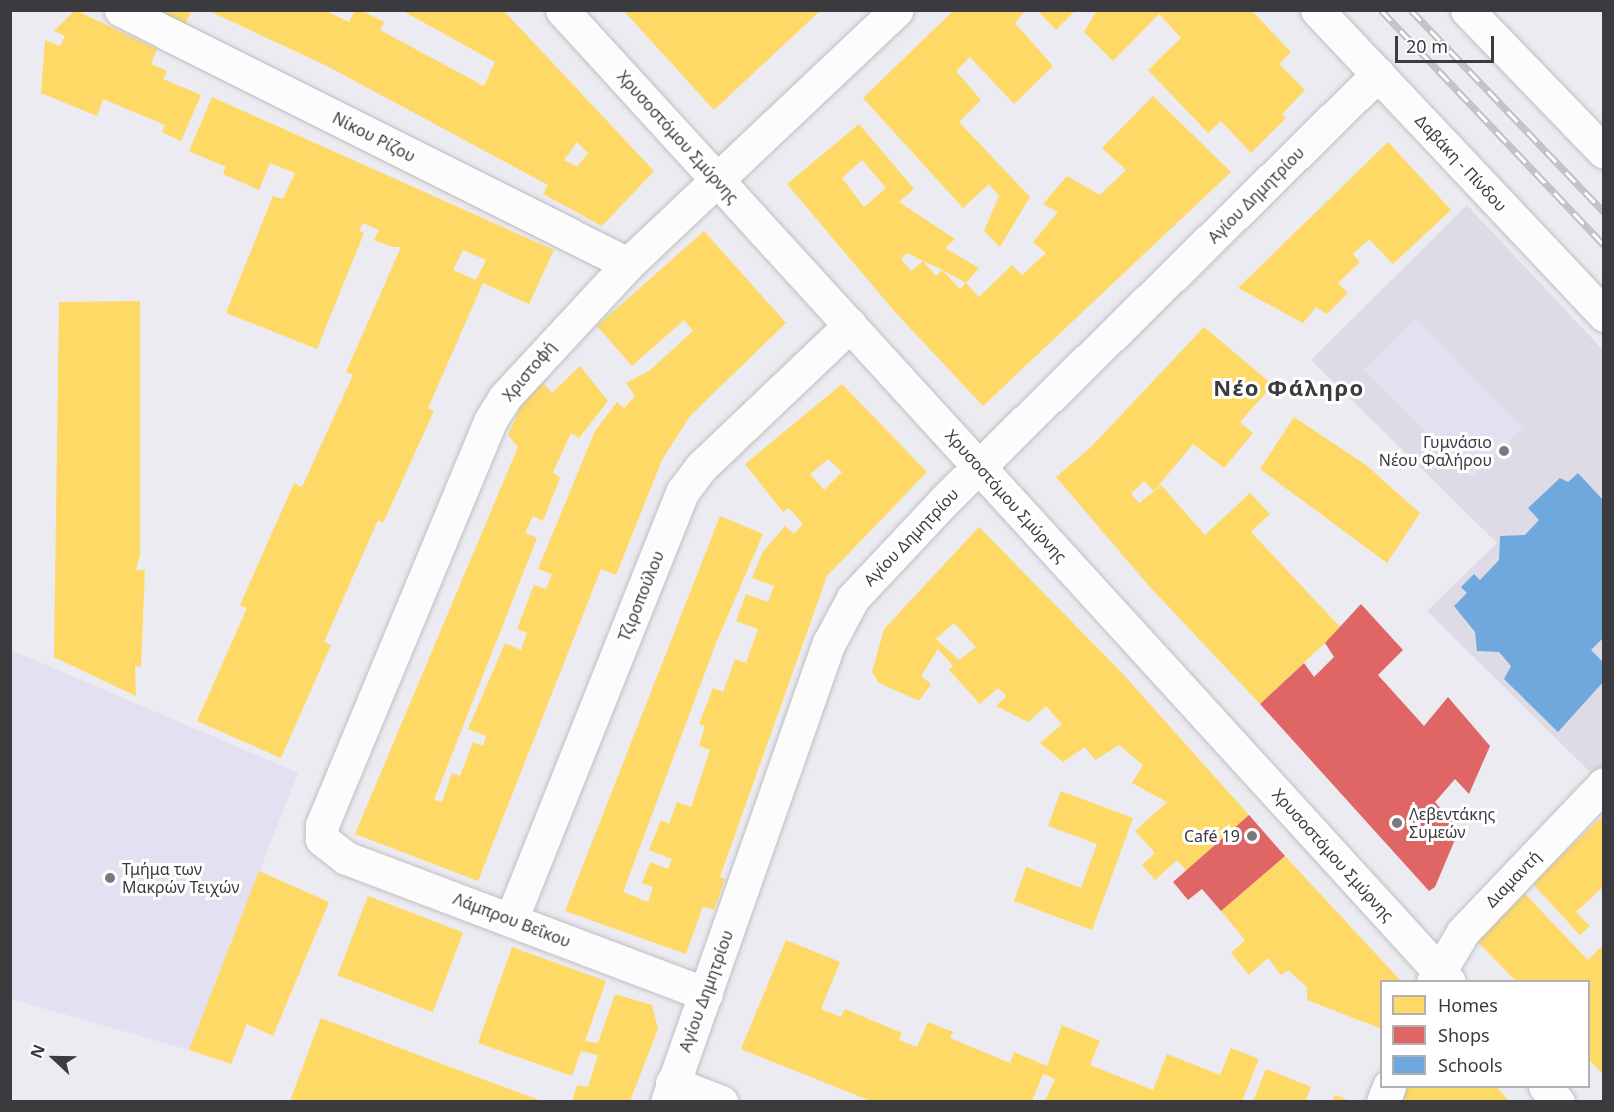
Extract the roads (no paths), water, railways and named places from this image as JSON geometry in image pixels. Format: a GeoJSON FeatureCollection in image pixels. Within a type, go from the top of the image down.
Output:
{"type":"FeatureCollection","features":[{"type":"Feature","properties":{"kind":"street","name":"Νίκου Ρίζου"},"geometry":{"type":"LineString","coordinates":[[121,10],[628,264]]}},
{"type":"Feature","properties":{"kind":"street","name":"Χρυσοστόμου Σμύρνης"},"geometry":{"type":"LineString","coordinates":[[562,10],[980,468],[1440,978]]}},
{"type":"Feature","properties":{"kind":"street","name":"Χριστοφή"},"geometry":{"type":"LineString","coordinates":[[322,839],[326,811],[490,421],[518,379],[628,264],[897,10]]}},
{"type":"Feature","properties":{"kind":"street","name":"Δαβάκη - Πίνδου"},"geometry":{"type":"LineString","coordinates":[[1317,10],[1604,315]]}},
{"type":"Feature","properties":{"kind":"street"},"geometry":{"type":"LineString","coordinates":[[1467,10],[1604,152]]}},
{"type":"Feature","properties":{"kind":"street","name":"Αγίου Δημητρίου"},"geometry":{"type":"LineString","coordinates":[[670,1092],[839,619],[860,590],[980,468],[1378,74]]}},
{"type":"Feature","properties":{"kind":"street","name":"Τζιροπούλου"},"geometry":{"type":"LineString","coordinates":[[511,920],[683,491],[701,467],[850,325]]}},
{"type":"Feature","properties":{"kind":"street","name":"Διαμαντή"},"geometry":{"type":"LineString","coordinates":[[1440,978],[1462,932],[1604,784]]}},
{"type":"Feature","properties":{"kind":"street","name":"Λάμπρου Βεΐκου"},"geometry":{"type":"LineString","coordinates":[[322,839],[346,858],[706,994]]}},
{"type":"Feature","properties":{"kind":"street"},"geometry":{"type":"LineString","coordinates":[[1547,1088],[1558,1101]]}},
{"type":"Feature","properties":{"kind":"street"},"geometry":{"type":"LineString","coordinates":[[670,1092],[721,1101]]}},
{"type":"Feature","properties":{"kind":"railway"},"geometry":{"type":"LineString","coordinates":[[1381,10],[1604,245]]}},
{"type":"Feature","properties":{"kind":"railway"},"geometry":{"type":"LineString","coordinates":[[1411,10],[1604,212]]}},
{"type":"Feature","properties":{"kind":"place","name":"Γυμνάσιο Νέου Φαλήρου"},"geometry":{"type":"Point","coordinates":[1504,451]}},
{"type":"Feature","properties":{"kind":"place","name":"Λεβεντάκης Συμεών"},"geometry":{"type":"Point","coordinates":[1397,823]}},
{"type":"Feature","properties":{"kind":"place","name":"Café 19"},"geometry":{"type":"Point","coordinates":[1252,836]}},
{"type":"Feature","properties":{"kind":"place","name":"Τμήμα των Μακρών Τειχών"},"geometry":{"type":"Point","coordinates":[110,878]}},
{"type":"Feature","properties":{"kind":"district","name":"Νέο Φάληρο"},"geometry":{"type":"Point","coordinates":[1289,388]}}]}
